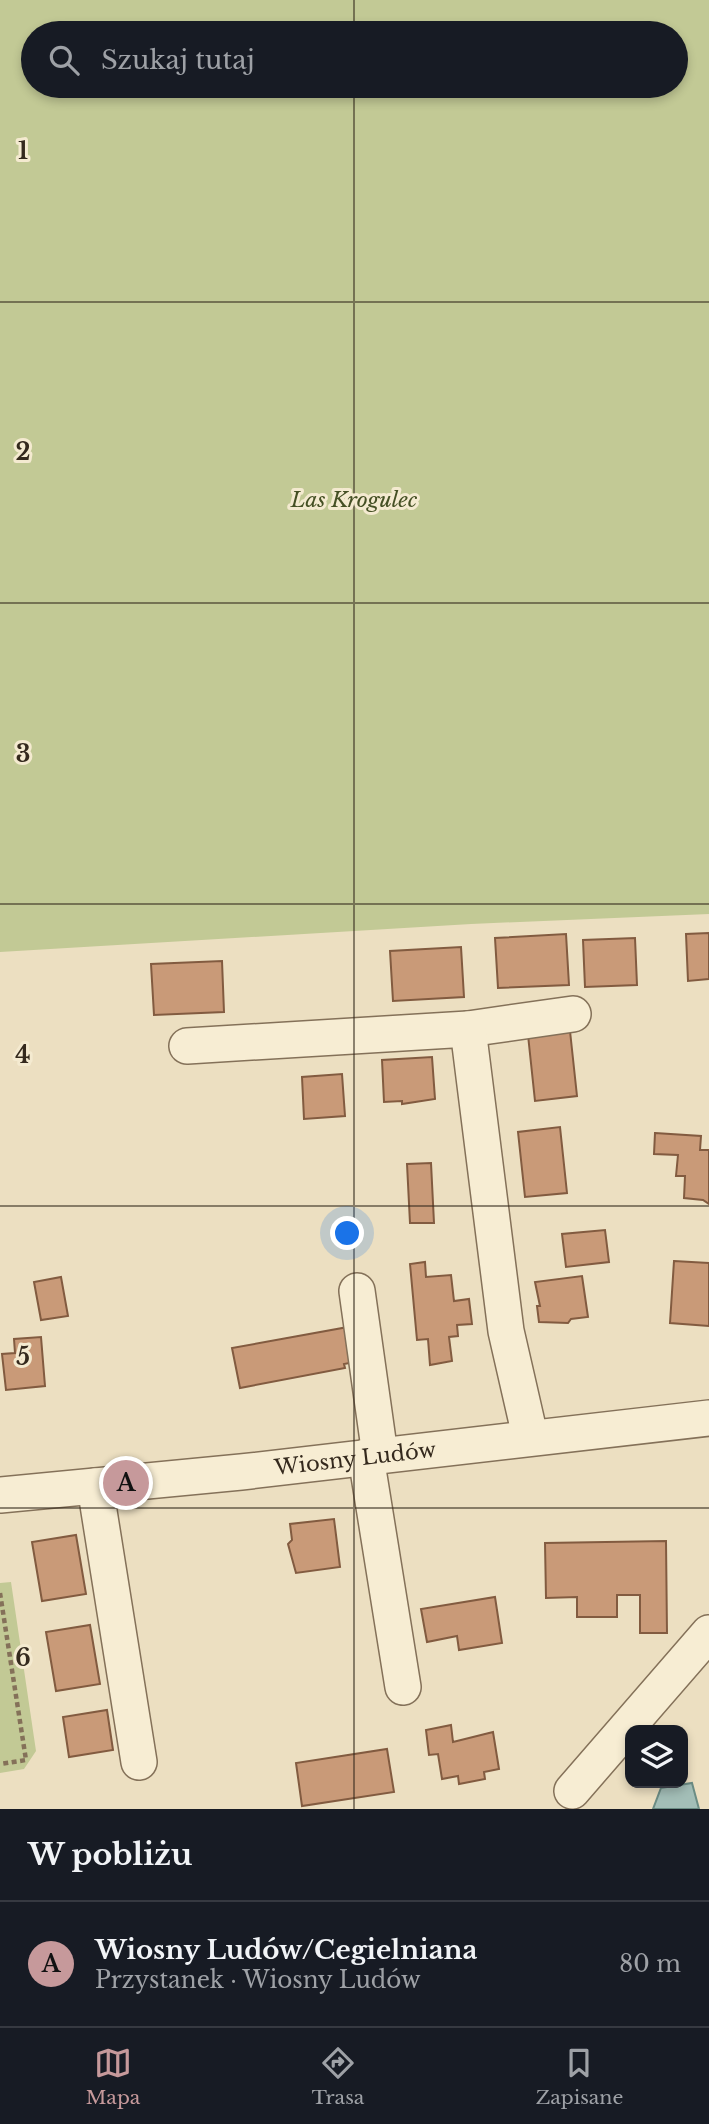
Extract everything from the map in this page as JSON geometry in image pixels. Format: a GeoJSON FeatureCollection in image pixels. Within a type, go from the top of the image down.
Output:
{"type":"FeatureCollection","features":[{"type":"Feature","properties":{"kind":"street"},"geometry":{"type":"LineString","coordinates":[[187,1046],[468,1029],[573,1014]]}},
{"type":"Feature","properties":{"kind":"street"},"geometry":{"type":"LineString","coordinates":[[468,1029],[506,1331],[530,1436]]}},
{"type":"Feature","properties":{"kind":"street"},"geometry":{"type":"LineString","coordinates":[[357,1291],[373,1456],[403,1687]]}},
{"type":"Feature","properties":{"kind":"street","name":"Wiosny Ludów"},"geometry":{"type":"LineString","coordinates":[[0,1495],[709,1418]]}},
{"type":"Feature","properties":{"kind":"street"},"geometry":{"type":"LineString","coordinates":[[95,1486],[139,1762]]}},
{"type":"Feature","properties":{"kind":"street"},"geometry":{"type":"LineString","coordinates":[[572,1791],[709,1633]]}},
{"type":"Feature","properties":{"kind":"path"},"geometry":{"type":"LineString","coordinates":[[0,1596],[26,1760],[0,1764]]}},
{"type":"Feature","properties":{"kind":"green space","name":"Las Krogulec"},"geometry":{"type":"Polygon","coordinates":[[[0,0],[709,0],[709,914],[471,924],[0,952],[0,0]]]}},
{"type":"Feature","properties":{"kind":"green space"},"geometry":{"type":"Polygon","coordinates":[[[11,1582],[36,1751],[24,1769],[0,1773],[0,1583],[11,1582]]]}},
{"type":"Feature","properties":{"kind":"water"},"geometry":{"type":"Polygon","coordinates":[[[692,1783],[699,1809],[653,1809],[661,1788],[688,1788],[688,1784],[692,1783]]]}},
{"type":"Feature","properties":{"kind":"building"},"geometry":{"type":"Polygon","coordinates":[[[709,933],[709,979],[688,981],[686,934],[709,933]]]}},
{"type":"Feature","properties":{"kind":"building"},"geometry":{"type":"Polygon","coordinates":[[[566,934],[569,985],[498,988],[495,938],[566,934]]]}},
{"type":"Feature","properties":{"kind":"building"},"geometry":{"type":"Polygon","coordinates":[[[635,938],[637,985],[585,987],[583,940],[635,938]]]}},
{"type":"Feature","properties":{"kind":"building"},"geometry":{"type":"Polygon","coordinates":[[[461,947],[464,997],[393,1001],[390,951],[461,947]]]}},
{"type":"Feature","properties":{"kind":"building"},"geometry":{"type":"Polygon","coordinates":[[[222,961],[224,1012],[154,1015],[151,964],[222,961]]]}},
{"type":"Feature","properties":{"kind":"building"},"geometry":{"type":"Polygon","coordinates":[[[570,1031],[577,1096],[535,1101],[528,1035],[570,1031]]]}},
{"type":"Feature","properties":{"kind":"building"},"geometry":{"type":"Polygon","coordinates":[[[432,1057],[435,1099],[402,1104],[402,1101],[384,1102],[382,1060],[432,1057]]]}},
{"type":"Feature","properties":{"kind":"building"},"geometry":{"type":"Polygon","coordinates":[[[342,1074],[345,1116],[304,1119],[302,1077],[342,1074]]]}},
{"type":"Feature","properties":{"kind":"building"},"geometry":{"type":"Polygon","coordinates":[[[560,1127],[567,1193],[525,1197],[518,1132],[560,1127]]]}},
{"type":"Feature","properties":{"kind":"building"},"geometry":{"type":"Polygon","coordinates":[[[655,1133],[701,1136],[700,1150],[709,1150],[709,1204],[703,1200],[684,1198],[685,1176],[676,1176],[678,1155],[654,1154],[655,1133]]]}},
{"type":"Feature","properties":{"kind":"building"},"geometry":{"type":"Polygon","coordinates":[[[431,1163],[434,1223],[410,1223],[407,1164],[431,1163]]]}},
{"type":"Feature","properties":{"kind":"building"},"geometry":{"type":"Polygon","coordinates":[[[605,1230],[609,1262],[566,1267],[562,1234],[605,1230]]]}},
{"type":"Feature","properties":{"kind":"building"},"geometry":{"type":"Polygon","coordinates":[[[674,1261],[709,1263],[709,1326],[670,1323],[674,1261]]]}},
{"type":"Feature","properties":{"kind":"building"},"geometry":{"type":"Polygon","coordinates":[[[425,1262],[426,1277],[451,1275],[454,1301],[469,1299],[472,1324],[457,1325],[458,1336],[449,1337],[452,1361],[430,1365],[428,1339],[417,1340],[410,1264],[425,1262]]]}},
{"type":"Feature","properties":{"kind":"building"},"geometry":{"type":"Polygon","coordinates":[[[582,1276],[588,1317],[571,1319],[568,1323],[539,1322],[537,1306],[540,1306],[535,1282],[582,1276]]]}},
{"type":"Feature","properties":{"kind":"building"},"geometry":{"type":"Polygon","coordinates":[[[61,1277],[68,1316],[41,1320],[34,1282],[61,1277]]]}},
{"type":"Feature","properties":{"kind":"building"},"geometry":{"type":"Polygon","coordinates":[[[348,1327],[355,1362],[344,1364],[345,1368],[240,1388],[232,1348],[348,1327]]]}},
{"type":"Feature","properties":{"kind":"building"},"geometry":{"type":"Polygon","coordinates":[[[41,1337],[45,1386],[6,1390],[2,1354],[15,1353],[14,1339],[41,1337]]]}},
{"type":"Feature","properties":{"kind":"building"},"geometry":{"type":"Polygon","coordinates":[[[334,1519],[340,1567],[296,1573],[288,1544],[292,1540],[290,1524],[334,1519]]]}},
{"type":"Feature","properties":{"kind":"building"},"geometry":{"type":"Polygon","coordinates":[[[76,1535],[86,1594],[42,1601],[32,1542],[76,1535]]]}},
{"type":"Feature","properties":{"kind":"building"},"geometry":{"type":"Polygon","coordinates":[[[666,1541],[667,1633],[640,1633],[640,1595],[617,1595],[617,1617],[577,1617],[577,1597],[546,1598],[545,1543],[666,1541]]]}},
{"type":"Feature","properties":{"kind":"building"},"geometry":{"type":"Polygon","coordinates":[[[495,1597],[502,1643],[459,1650],[457,1636],[427,1642],[421,1609],[495,1597]]]}},
{"type":"Feature","properties":{"kind":"building"},"geometry":{"type":"Polygon","coordinates":[[[90,1625],[100,1684],[56,1691],[46,1632],[90,1625]]]}},
{"type":"Feature","properties":{"kind":"building"},"geometry":{"type":"Polygon","coordinates":[[[107,1710],[113,1750],[69,1757],[63,1717],[107,1710]]]}},
{"type":"Feature","properties":{"kind":"building"},"geometry":{"type":"Polygon","coordinates":[[[451,1725],[453,1742],[493,1732],[499,1769],[484,1772],[485,1779],[459,1784],[458,1776],[442,1779],[438,1754],[429,1755],[426,1730],[451,1725]]]}},
{"type":"Feature","properties":{"kind":"building"},"geometry":{"type":"Polygon","coordinates":[[[387,1749],[394,1792],[302,1806],[296,1763],[387,1749]]]}},
{"type":"Feature","properties":{"kind":"place","name":"Wiosny Ludów/Cegielniana"},"geometry":{"type":"Point","coordinates":[126,1483]}}]}
